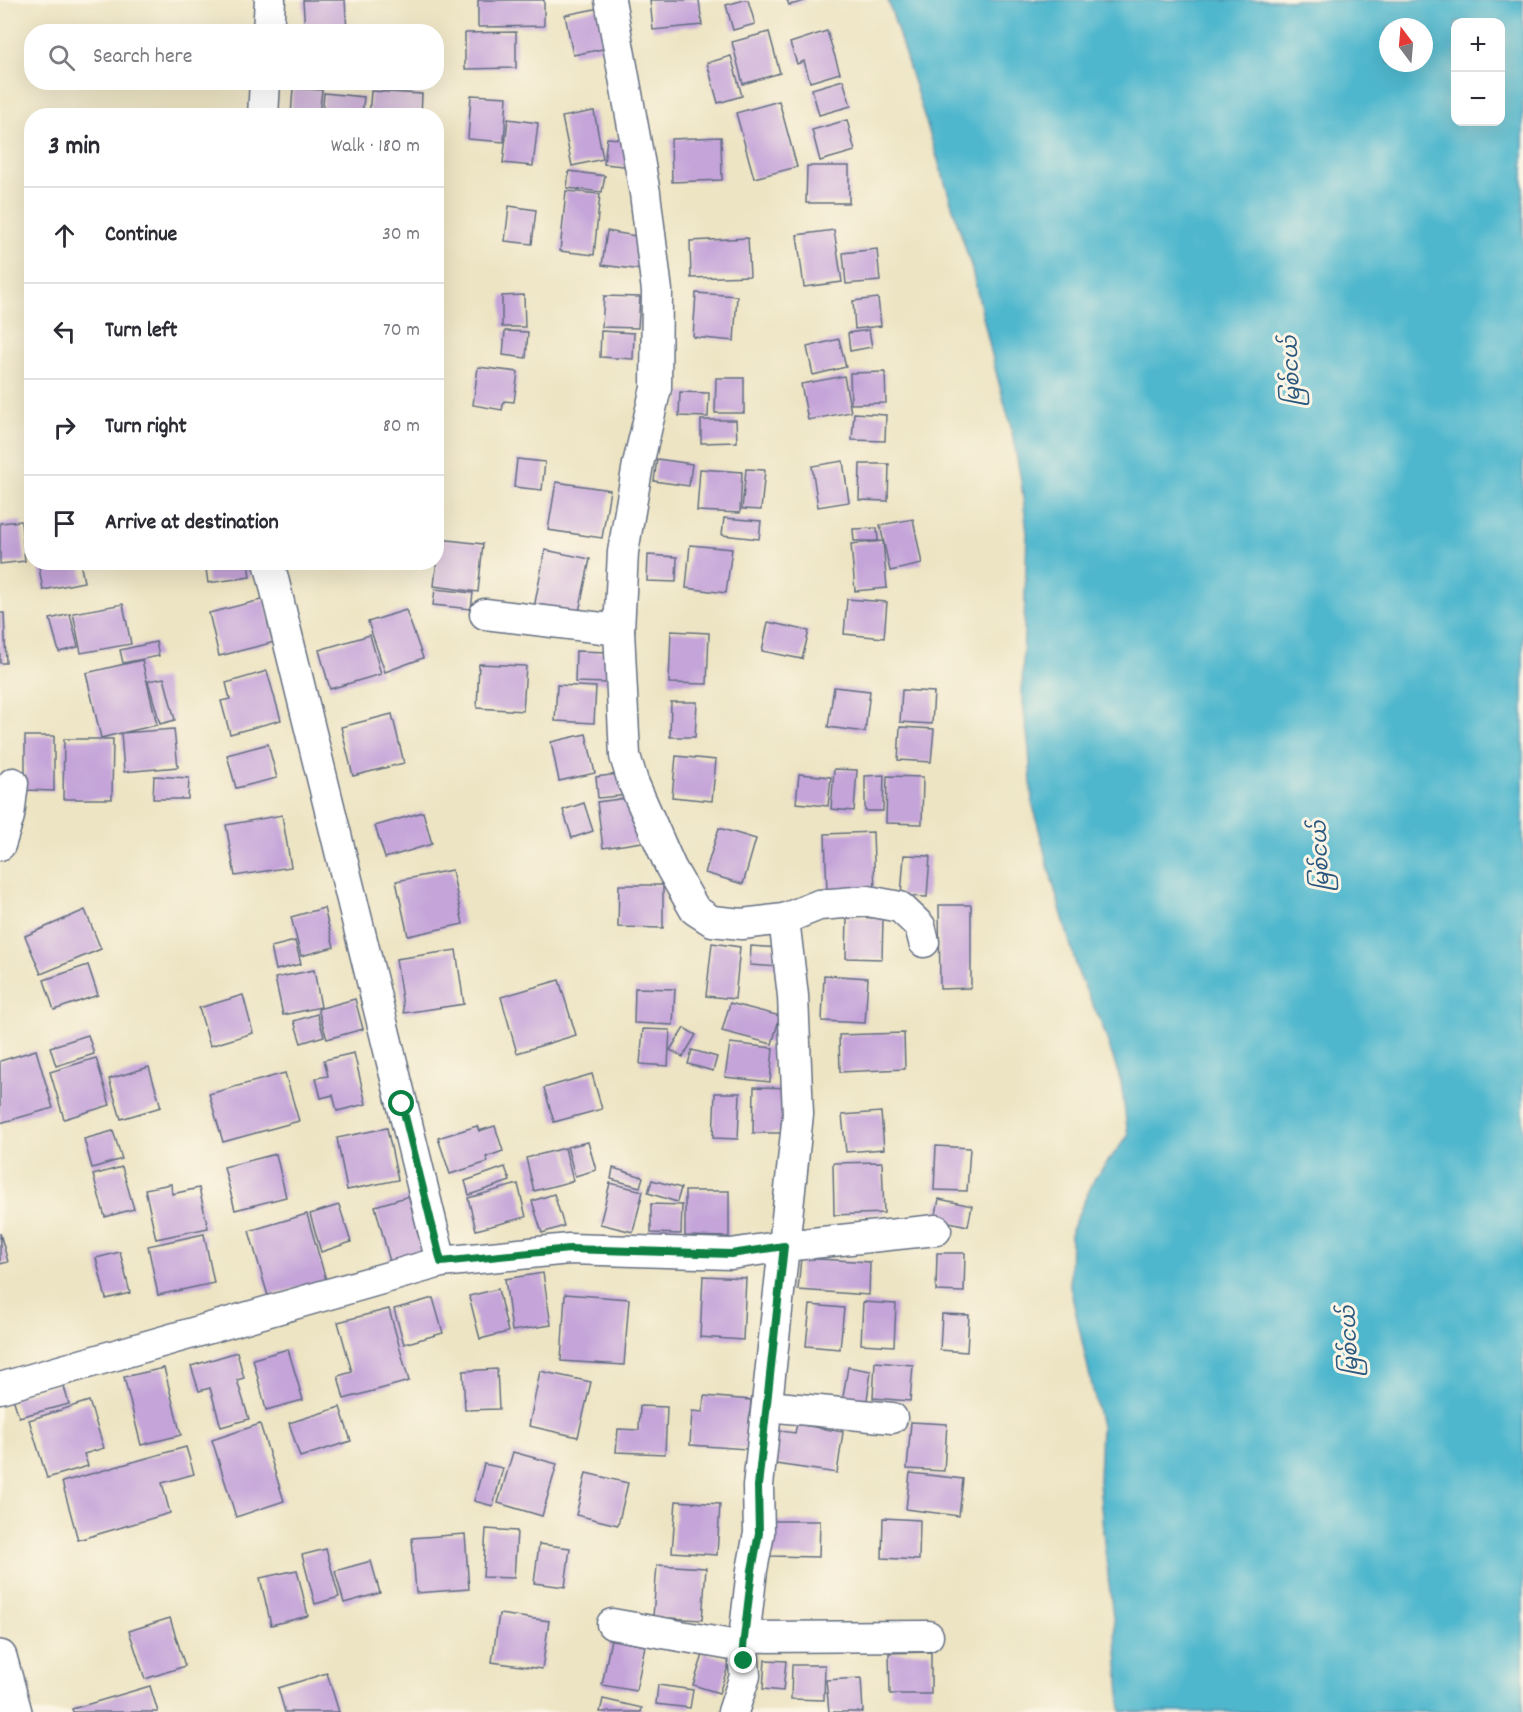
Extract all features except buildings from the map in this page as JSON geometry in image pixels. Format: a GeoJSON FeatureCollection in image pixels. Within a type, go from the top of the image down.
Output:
{"type":"FeatureCollection","features":[{"type":"Feature","properties":{"kind":"highway"},"geometry":{"type":"LineString","coordinates":[[0,1657],[15,1712]]}},
{"type":"Feature","properties":{"kind":"street"},"geometry":{"type":"LineString","coordinates":[[268,24],[270,0]]}},
{"type":"Feature","properties":{"kind":"street"},"geometry":{"type":"LineString","coordinates":[[610,0],[645,193],[657,291],[656,388],[638,464],[623,552],[619,630],[625,756],[633,782],[666,857],[690,902],[695,910],[712,921],[742,924],[784,919],[819,905],[868,901],[900,907],[920,926],[924,942]]}},
{"type":"Feature","properties":{"kind":"street"},"geometry":{"type":"LineString","coordinates":[[263,108],[265,90]]}},
{"type":"Feature","properties":{"kind":"street"},"geometry":{"type":"LineString","coordinates":[[271,570],[441,1262]]}},
{"type":"Feature","properties":{"kind":"street"},"geometry":{"type":"LineString","coordinates":[[485,614],[619,630]]}},
{"type":"Feature","properties":{"kind":"street"},"geometry":{"type":"LineString","coordinates":[[0,845],[9,816],[13,783]]}},
{"type":"Feature","properties":{"kind":"street"},"geometry":{"type":"LineString","coordinates":[[733,1712],[745,1676],[744,1642],[752,1570],[759,1533],[758,1486],[798,1114],[793,996],[784,919]]}},
{"type":"Feature","properties":{"kind":"street"},"geometry":{"type":"LineString","coordinates":[[0,1388],[441,1262],[569,1249],[731,1254],[936,1230]]}},
{"type":"Feature","properties":{"kind":"street"},"geometry":{"type":"LineString","coordinates":[[767,1406],[892,1418]]}},
{"type":"Feature","properties":{"kind":"street"},"geometry":{"type":"LineString","coordinates":[[612,1624],[744,1642],[928,1636]]}},
{"type":"Feature","properties":{"kind":"water","name":"မြစ်ငယ်"},"geometry":{"type":"Polygon","coordinates":[[[888,0],[1523,0],[1523,1712],[1121,1712],[1117,1650],[1099,1481],[1101,1426],[1070,1287],[1071,1230],[1095,1178],[1128,1136],[1121,1082],[1103,1027],[1079,975],[1032,801],[1029,749],[1022,694],[1027,532],[1021,480],[1011,427],[971,266],[888,0]]]}},
{"type":"Feature","properties":{"kind":"route"},"geometry":{"type":"LineString","coordinates":[[402,1104],[441,1262],[569,1249],[731,1254],[784,1246],[758,1486],[759,1533],[752,1570],[743,1647],[744,1661]]}}]}
